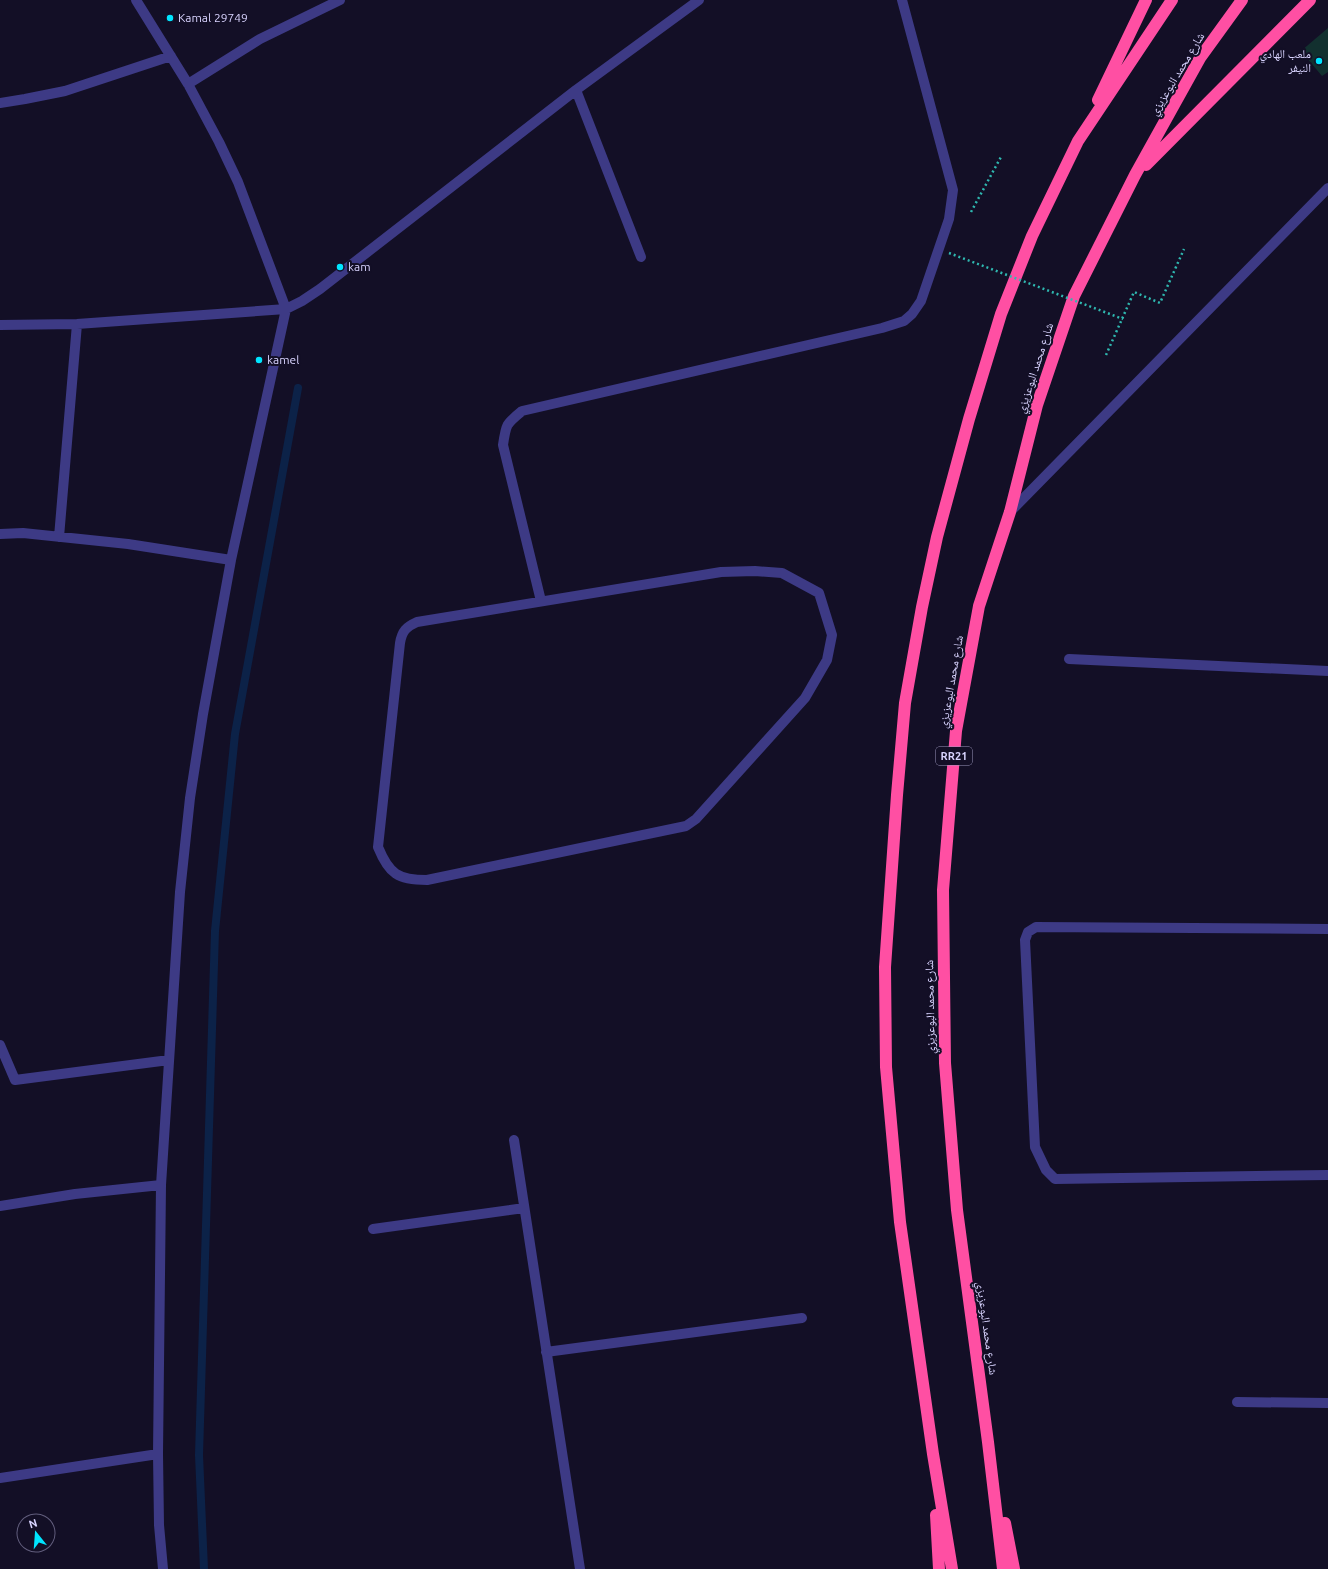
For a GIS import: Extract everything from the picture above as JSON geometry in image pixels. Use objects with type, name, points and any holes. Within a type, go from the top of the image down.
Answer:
[{"type":"highway","points":[[952,1569],[933,1454],[900,1222],[886,1067],[885,967],[897,795],[906,703],[922,607],[937,537],[968,419],[1001,314],[1032,236],[1146,0]]},
{"type":"highway","points":[[1078,141],[1172,0]]},
{"type":"highway","name":"شارع محمد البوعزيزي","points":[[1003,1569],[988,1442],[957,1210],[945,1063],[943,890],[956,731],[979,606],[1010,512],[1036,405],[1074,296],[1135,175],[1200,58],[1242,0]]},
{"type":"highway","points":[[1135,175],[1310,0]]},
{"type":"highway","points":[[988,1442],[1014,1569]]},
{"type":"highway","points":[[933,1454],[939,1569]]},
{"type":"street","points":[[136,0],[188,84],[219,142],[238,182],[286,309],[231,560],[190,798],[180,892],[161,1185],[158,1454],[159,1525],[163,1569]]},
{"type":"street","points":[[188,84],[260,39],[340,0]]},
{"type":"street","points":[[0,325],[77,324],[286,309],[302,301],[320,289],[576,90],[699,0]]},
{"type":"street","points":[[541,602],[503,445],[505,428],[511,420],[522,412],[882,328],[904,321],[912,314],[921,301],[949,219],[953,190],[902,0]]},
{"type":"street","points":[[0,103],[25,100],[65,91],[171,56]]},
{"type":"street","points":[[576,90],[641,257]]},
{"type":"street","points":[[1010,512],[1079,444],[1328,188]]},
{"type":"street","points":[[59,537],[77,324]]},
{"type":"street","points":[[0,534],[22,533],[128,544],[231,560]]},
{"type":"street","points":[[721,572],[782,572],[819,593],[832,635],[827,660],[805,698],[709,806],[696,819],[686,826],[428,880],[414,880],[398,876],[385,864],[378,847],[402,633],[408,626],[417,622],[541,602],[721,572]]},
{"type":"street","points":[[1069,659],[1328,671]]},
{"type":"street","points":[[1328,929],[1036,927],[1028,932],[1025,940],[1035,1147],[1046,1170],[1055,1179],[1328,1175]]},
{"type":"street","points":[[0,1045],[15,1080],[169,1060]]},
{"type":"street","points":[[514,1140],[580,1569]]},
{"type":"street","points":[[0,1206],[76,1194],[161,1185]]},
{"type":"street","points":[[373,1229],[524,1208]]},
{"type":"street","points":[[546,1352],[802,1318]]},
{"type":"street","points":[[1237,1402],[1328,1403]]},
{"type":"street","points":[[0,1478],[158,1454]]},
{"type":"path","points":[[970,214],[1002,155]]},
{"type":"path","points":[[952,247],[949,253],[1122,318]]},
{"type":"path","points":[[1106,355],[1134,292],[1160,303],[1184,249]]},
{"type":"green space","name":"ملعب الهادي النيفر","points":[[1328,28],[1328,72],[1322,76],[1301,51]]},
{"type":"waterway","points":[[204,1569],[199,1455],[215,931],[235,734],[298,388]]},
{"type":"place","name":"Kamal 29749","points":[[170,18]]},
{"type":"place","name":"ملعب الهادي النيفر","points":[[1319,61]]},
{"type":"place","name":"kam","points":[[340,267]]},
{"type":"place","name":"kamel","points":[[259,360]]}]
